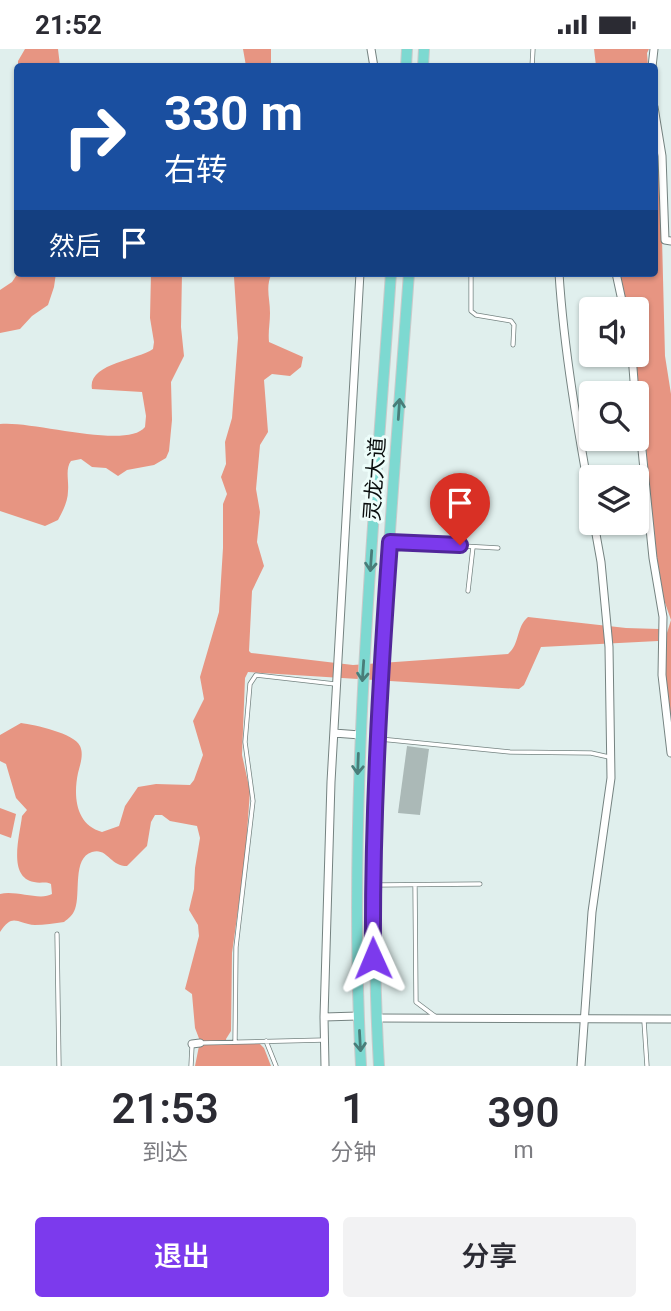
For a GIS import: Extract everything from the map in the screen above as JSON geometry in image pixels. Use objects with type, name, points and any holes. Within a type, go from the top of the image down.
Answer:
[{"type":"main road","name":"灵龙大道","points":[[361,1066],[356,878],[360,735],[391,277]]},
{"type":"main road","name":"灵龙大道","points":[[379,1066],[373,885],[377,739],[409,277]]},
{"type":"street","points":[[658,132],[662,156],[666,240],[671,241]]},
{"type":"street","points":[[325,1066],[324,1017],[334,733],[360,277]]},
{"type":"street","points":[[559,277],[570,384],[584,465]]},
{"type":"street","points":[[617,277],[621,297]]},
{"type":"street","points":[[642,451],[653,558],[667,617],[662,675],[671,753]]},
{"type":"street","points":[[581,1066],[592,912],[611,789],[609,647],[596,535]]},
{"type":"street","points":[[334,733],[360,735]]},
{"type":"street","points":[[324,1017],[358,1016]]},
{"type":"street","points":[[376,1018],[671,1019]]},
{"type":"lane","points":[[471,277],[471,311],[476,315],[511,321],[514,325],[513,345]]},
{"type":"lane","points":[[390,542],[498,548]]},
{"type":"lane","points":[[468,591],[473,547]]},
{"type":"lane","points":[[235,1042],[236,947],[253,801],[245,742],[250,681],[256,675],[337,682]]},
{"type":"lane","points":[[377,739],[510,752],[591,753],[611,758]]},
{"type":"lane","points":[[373,885],[480,884]]},
{"type":"lane","points":[[415,886],[416,1002],[437,1018]]},
{"type":"lane","points":[[57,934],[59,1066]]},
{"type":"lane","points":[[644,1019],[646,1066]]},
{"type":"lane","points":[[191,1066],[196,1043],[325,1040]]},
{"type":"lane","points":[[266,1041],[276,1066]]},
{"type":"shaded area","points":[[25,49],[58,49],[60,63],[18,61]]},
{"type":"shaded area","points":[[243,49],[271,49],[271,63],[245,63]]},
{"type":"shaded area","points":[[594,49],[649,49],[648,63],[596,63]]},
{"type":"shaded area","points":[[658,149],[665,356],[671,394],[671,620],[664,600],[654,540],[646,451],[649,451],[649,381],[637,381],[636,367],[649,367],[649,297],[624,297],[620,277],[658,277]]},
{"type":"shaded area","points":[[15,277],[55,277],[48,305],[20,329],[0,333],[0,290]]},
{"type":"shaded area","points":[[151,277],[182,277],[181,327],[184,356],[171,382],[172,420],[166,458],[154,465],[127,470],[118,476],[106,468],[92,467],[81,459],[71,461],[65,506],[58,520],[45,526],[0,511],[0,424],[119,436],[135,433],[145,427],[142,392],[92,389],[97,374],[105,368],[153,349]]},
{"type":"shaded area","points":[[234,277],[270,277],[268,288],[269,342],[303,357],[301,367],[290,376],[272,374],[264,380],[268,432],[260,445],[256,489],[260,512],[257,542],[264,566],[252,591],[251,653],[353,665],[508,654],[528,617],[659,629],[658,641],[541,647],[524,685],[519,689],[248,672],[245,678],[242,755],[250,791],[245,860],[232,953],[231,1031],[226,1039],[227,1044],[259,1043],[264,1048],[271,1066],[195,1066],[200,1041],[195,1028],[192,994],[185,989],[199,936],[198,925],[189,910],[200,838],[197,826],[155,815],[151,822],[147,846],[127,866],[116,863],[97,851],[86,856],[79,869],[75,909],[64,922],[35,925],[12,921],[0,932],[0,894],[52,894],[51,884],[26,879],[20,872],[18,844],[22,816],[27,810],[16,798],[6,764],[0,761],[0,735],[21,723],[54,730],[76,741],[82,752],[76,791],[78,809],[87,823],[102,832],[119,826],[125,806],[138,787],[156,784],[190,785],[194,780],[203,755],[193,721],[204,699],[200,677],[219,612],[223,504],[227,494],[221,477],[226,464],[225,442],[232,418],[238,338]]},
{"type":"shaded area","points":[[671,620],[671,724],[666,684],[666,636]]},
{"type":"shaded area","points":[[0,808],[16,814],[11,838],[0,834]]},
{"type":"building","points":[[407,746],[429,749],[420,815],[398,813]]},
{"type":"route","points":[[373,958],[373,844],[378,708],[390,542],[460,545]]}]
